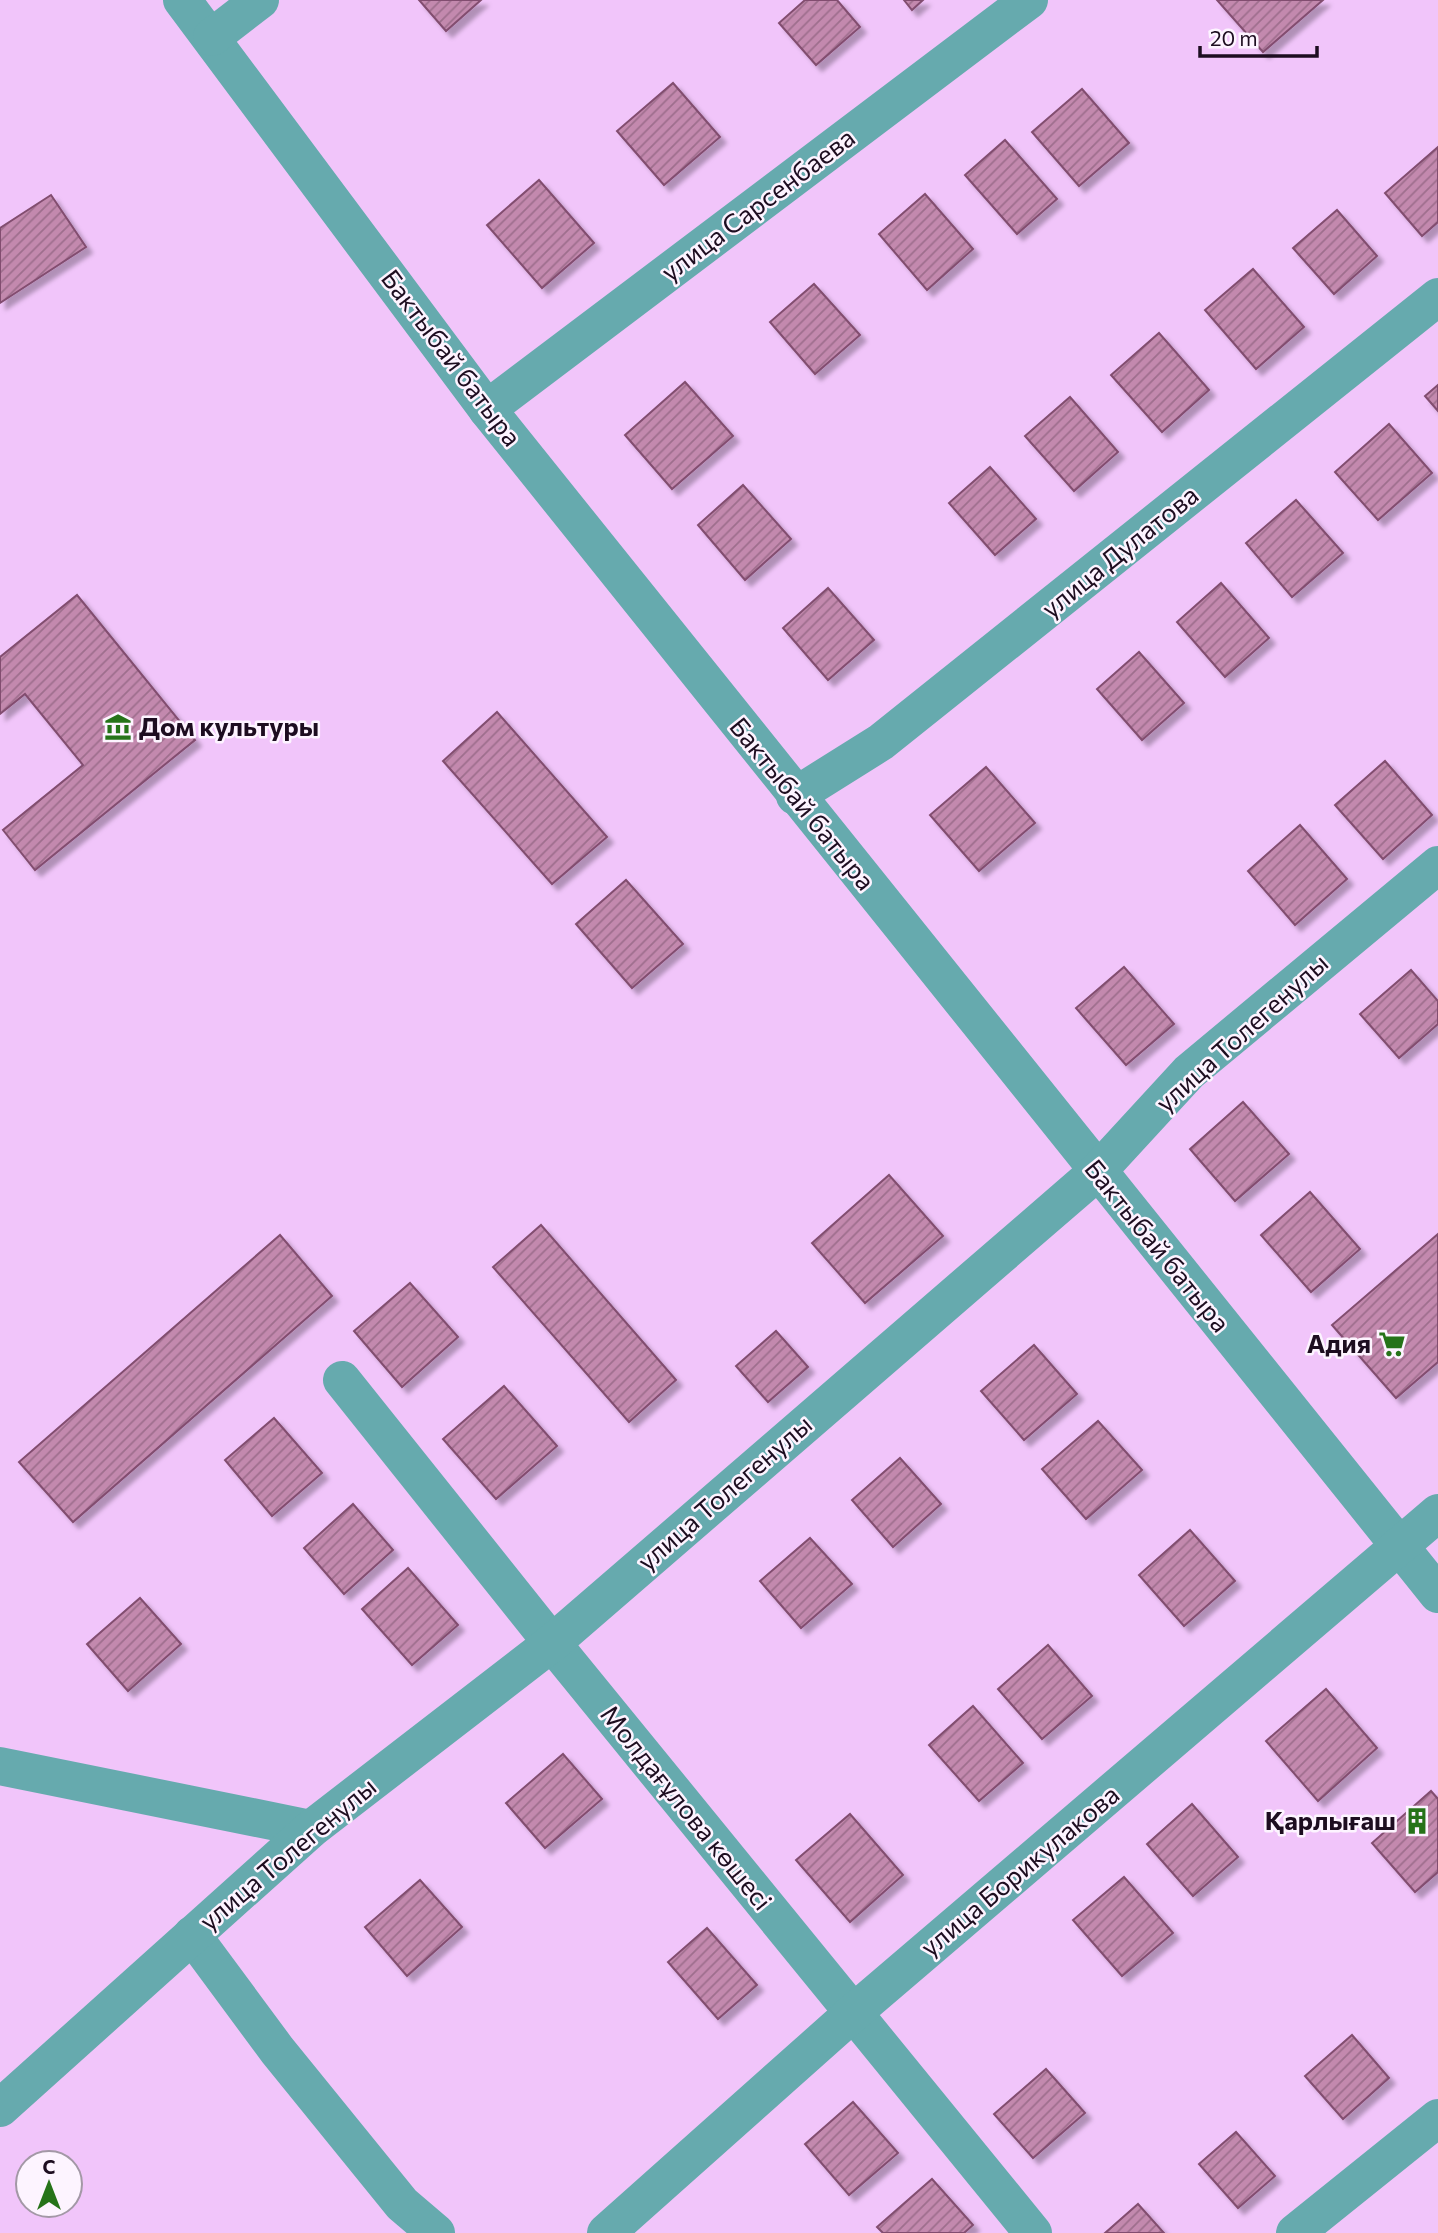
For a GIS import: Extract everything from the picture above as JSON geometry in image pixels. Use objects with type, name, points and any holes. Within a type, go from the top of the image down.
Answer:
[{"type":"street","name":"Бактыбай батыра","points":[[182,0],[487,409],[1438,1594]]},
{"type":"street","points":[[212,37],[260,0]]},
{"type":"street","name":"улица Сарсенбаева","points":[[487,409],[1029,0]]},
{"type":"street","name":"улица Дулатова","points":[[795,796],[881,742],[1438,297]]},
{"type":"street","name":"улица Толегенулы","points":[[0,2108],[311,1829],[552,1643],[1097,1172],[1189,1072],[1438,865]]},
{"type":"street","name":"Молдағұлова көшесі","points":[[342,1380],[552,1643],[1033,2233]]},
{"type":"street","name":"улица Борикулакова","points":[[606,2233],[853,2013],[1438,1513]]},
{"type":"street","points":[[0,1766],[311,1829]]},
{"type":"street","points":[[192,1935],[277,2050],[402,2204],[436,2233]]},
{"type":"street","points":[[1295,2233],[1438,2118]]},
{"type":"building","points":[[419,0],[481,0],[446,31]]},
{"type":"building","points":[[805,0],[837,0],[860,27],[816,65],[779,23]]},
{"type":"building","points":[[904,0],[923,0],[912,10]]},
{"type":"building","points":[[1217,0],[1323,0],[1263,52]]},
{"type":"building","points":[[673,83],[720,137],[664,185],[617,131]]},
{"type":"building","points":[[1082,89],[1129,143],[1079,186],[1032,132]]},
{"type":"building","points":[[1005,140],[1057,199],[1017,234],[965,175]]},
{"type":"building","points":[[1438,147],[1438,222],[1422,236],[1385,193]]},
{"type":"building","points":[[539,180],[594,243],[542,288],[487,225]]},
{"type":"building","points":[[925,194],[973,249],[927,290],[879,234]]},
{"type":"building","points":[[51,195],[86,247],[0,303],[0,228]]},
{"type":"building","points":[[1337,210],[1377,256],[1334,294],[1293,248]]},
{"type":"building","points":[[1253,269],[1304,327],[1256,369],[1205,310]]},
{"type":"building","points":[[814,284],[860,335],[815,374],[770,322]]},
{"type":"building","points":[[1159,333],[1209,390],[1162,432],[1111,375]]},
{"type":"building","points":[[685,382],[733,436],[672,489],[625,435]]},
{"type":"building","points":[[1438,385],[1438,411],[1425,396]]},
{"type":"building","points":[[1070,397],[1118,452],[1074,491],[1025,436]]},
{"type":"building","points":[[1389,424],[1432,473],[1378,520],[1335,472]]},
{"type":"building","points":[[990,467],[1036,519],[995,555],[949,503]]},
{"type":"building","points":[[743,485],[791,539],[745,580],[698,525]]},
{"type":"building","points":[[1296,500],[1343,553],[1292,597],[1246,543]]},
{"type":"building","points":[[1221,583],[1269,638],[1225,677],[1177,622]]},
{"type":"building","points":[[828,588],[874,640],[828,680],[783,628]]},
{"type":"building","name":"Дом культуры","points":[[77,595],[195,740],[35,870],[3,830],[83,765],[25,694],[0,714],[0,657]]},
{"type":"building","points":[[1139,652],[1184,703],[1142,740],[1097,689]]},
{"type":"building","points":[[497,712],[607,837],[552,884],[443,761]]},
{"type":"building","points":[[1385,761],[1432,815],[1383,859],[1335,805]]},
{"type":"building","points":[[986,767],[1035,823],[979,871],[930,815]]},
{"type":"building","points":[[1300,825],[1347,879],[1295,925],[1248,871]]},
{"type":"building","points":[[626,880],[683,944],[632,988],[576,924]]},
{"type":"building","points":[[1124,967],[1174,1024],[1126,1065],[1076,1008]]},
{"type":"building","points":[[1411,970],[1438,1001],[1438,1024],[1399,1058],[1360,1014]]},
{"type":"building","points":[[1243,1102],[1289,1154],[1235,1201],[1190,1149]]},
{"type":"building","points":[[889,1175],[943,1236],[865,1303],[812,1243]]},
{"type":"building","points":[[1310,1192],[1360,1249],[1311,1292],[1261,1235]]},
{"type":"building","points":[[541,1225],[676,1380],[629,1422],[493,1267]]},
{"type":"building","points":[[1438,1234],[1438,1362],[1396,1398],[1332,1325]]},
{"type":"building","points":[[280,1235],[332,1296],[73,1522],[19,1462]]},
{"type":"building","points":[[410,1283],[458,1337],[402,1387],[354,1331]]},
{"type":"building","points":[[776,1331],[808,1367],[768,1402],[736,1366]]},
{"type":"building","points":[[1034,1345],[1077,1394],[1024,1440],[981,1391]]},
{"type":"building","points":[[504,1386],[557,1446],[496,1499],[443,1439]]},
{"type":"building","points":[[274,1418],[322,1473],[272,1516],[225,1460]]},
{"type":"building","points":[[1098,1421],[1142,1470],[1086,1519],[1042,1469]]},
{"type":"building","points":[[900,1458],[941,1504],[893,1547],[852,1500]]},
{"type":"building","points":[[353,1504],[393,1550],[344,1594],[304,1548]]},
{"type":"building","points":[[1190,1530],[1235,1581],[1184,1626],[1139,1575]]},
{"type":"building","points":[[810,1538],[852,1584],[801,1628],[760,1581]]},
{"type":"building","points":[[408,1568],[458,1625],[412,1665],[362,1609]]},
{"type":"building","points":[[140,1598],[181,1644],[128,1691],[87,1644]]},
{"type":"building","points":[[1048,1645],[1092,1696],[1042,1739],[998,1689]]},
{"type":"building","points":[[1326,1689],[1377,1748],[1318,1801],[1266,1741]]},
{"type":"building","points":[[973,1706],[1023,1763],[979,1801],[929,1745]]},
{"type":"building","points":[[563,1754],[602,1799],[545,1848],[506,1803]]},
{"type":"building","name":"Қарлығаш","points":[[1431,1791],[1438,1799],[1438,1872],[1415,1892],[1372,1843]]},
{"type":"building","points":[[1192,1804],[1238,1857],[1193,1896],[1147,1844]]},
{"type":"building","points":[[850,1814],[903,1875],[850,1922],[796,1860]]},
{"type":"building","points":[[1124,1877],[1173,1933],[1122,1976],[1073,1920]]},
{"type":"building","points":[[420,1880],[462,1927],[407,1976],[365,1927]]},
{"type":"building","points":[[707,1928],[757,1985],[718,2019],[668,1962]]},
{"type":"building","points":[[1352,2035],[1389,2078],[1343,2119],[1305,2076]]},
{"type":"building","points":[[1046,2069],[1085,2113],[1033,2158],[994,2114]]},
{"type":"building","points":[[853,2102],[898,2153],[849,2195],[805,2144]]},
{"type":"building","points":[[1236,2132],[1275,2176],[1238,2208],[1199,2164]]},
{"type":"building","points":[[932,2179],[973,2225],[964,2233],[883,2233],[877,2227]]},
{"type":"building","points":[[1138,2204],[1164,2233],[1105,2233]]},
{"type":"place","name":"Дом культуры","points":[[118,727]]},
{"type":"place","name":"Адия","points":[[1392,1344]]},
{"type":"place","name":"Қарлығаш","points":[[1417,1821]]}]
